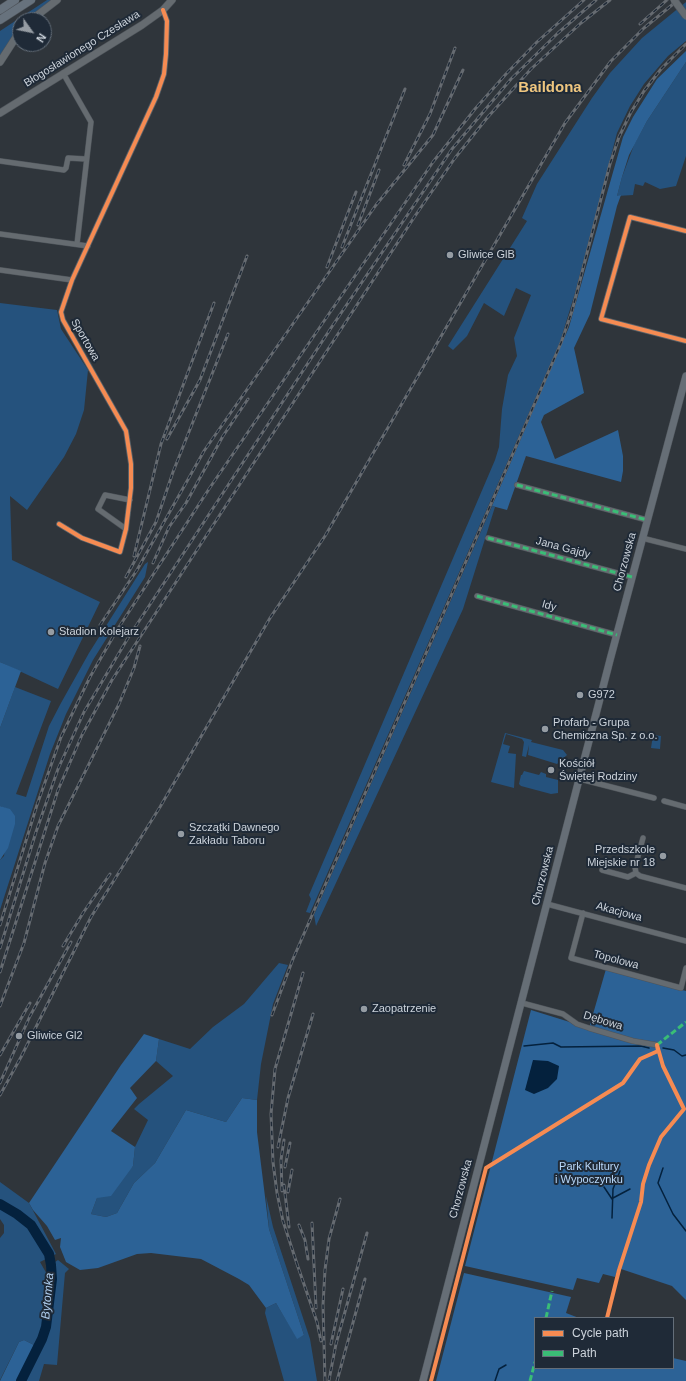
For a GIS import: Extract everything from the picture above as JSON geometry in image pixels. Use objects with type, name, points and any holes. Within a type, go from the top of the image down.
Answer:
[{"type":"main road","points":[[0,10],[15,0]]},
{"type":"main road","points":[[0,20],[31,0]]},
{"type":"main road","name":"Chorzowska","points":[[423,1381],[642,538],[686,376]]},
{"type":"street","points":[[41,12],[57,0]]},
{"type":"street","name":"Błogosławionego Czesława","points":[[0,113],[163,10],[172,0]]},
{"type":"street","points":[[674,0],[686,16]]},
{"type":"street","name":"Sportowa","points":[[59,524],[82,538],[120,552],[126,529],[130,500],[131,464],[126,431],[63,320],[61,312],[72,280],[156,97],[164,74],[167,21],[163,10]]},
{"type":"street","points":[[0,62],[12,43]]},
{"type":"street","points":[[63,73],[90,119],[91,126],[77,244]]},
{"type":"street","points":[[0,161],[64,170],[66,168],[68,158],[86,159]]},
{"type":"street","points":[[686,231],[630,217],[601,319],[686,341]]},
{"type":"street","points":[[0,234],[88,246]]},
{"type":"street","points":[[0,270],[72,280]]},
{"type":"street","points":[[517,485],[647,520]]},
{"type":"street","points":[[126,529],[98,509],[105,495],[130,500]]},
{"type":"street","name":"Jana Gajdy","points":[[488,538],[632,577]]},
{"type":"street","points":[[642,538],[686,549]]},
{"type":"street","name":"Idy","points":[[477,596],[617,635]]},
{"type":"street","points":[[580,780],[654,798]]},
{"type":"street","points":[[664,801],[686,807]]},
{"type":"street","points":[[642,838],[635,867],[636,873],[640,876],[686,888]]},
{"type":"street","points":[[602,870],[628,877],[636,873]]},
{"type":"street","name":"Akacjowa","points":[[547,904],[686,941]]},
{"type":"street","name":"Topolowa","points":[[583,913],[571,958],[681,988],[686,968]]},
{"type":"street","name":"Dębowa","points":[[522,1003],[563,1014],[577,1024],[589,1028],[633,1041],[657,1044]]},
{"type":"shaded area","points":[[47,0],[53,0],[37,12],[29,12]]},
{"type":"shaded area","points":[[686,2],[686,41],[668,56],[644,84],[630,106],[617,133],[575,293],[560,342],[310,913],[306,912],[311,899],[309,895],[495,460],[499,447],[502,409],[508,375],[517,356],[514,338],[531,295],[516,288],[504,316],[484,303],[467,336],[453,350],[448,346],[527,221],[522,218],[537,184],[592,98],[610,73],[642,38]]},
{"type":"shaded area","points":[[12,23],[12,38],[0,56],[0,31]]},
{"type":"shaded area","points":[[686,62],[686,156],[676,186],[660,189],[645,182],[643,186],[635,184],[633,195],[617,196],[622,177],[634,145],[647,121]]},
{"type":"shaded area","points":[[0,303],[57,310],[61,329],[88,370],[84,410],[76,434],[64,457],[27,510],[10,496],[12,560],[100,602],[58,689],[0,662]]},
{"type":"shaded area","points":[[492,506],[495,507],[463,609],[316,926],[314,915]]},
{"type":"shaded area","points":[[148,562],[145,577],[93,660],[66,714],[50,754],[0,910],[0,860],[4,856],[10,810],[0,806],[0,728],[15,687],[51,701],[16,794],[26,797],[49,726],[89,653],[145,564]]},
{"type":"shaded area","points":[[505,733],[532,740],[531,742],[563,750],[567,755],[557,764],[528,755],[529,745],[526,757],[522,756],[524,742],[522,739],[506,734],[503,744],[510,746],[508,753],[516,754],[514,788],[491,782]]},
{"type":"shaded area","points":[[653,735],[661,736],[660,749],[651,748]]},
{"type":"shaded area","points":[[524,771],[539,775],[541,772],[546,774],[546,777],[558,780],[558,793],[551,794],[521,786],[519,784],[521,775]]},
{"type":"shaded area","points":[[279,963],[288,965],[273,1004],[261,1064],[257,1100],[242,1098],[226,1122],[186,1110],[155,1163],[134,1183],[117,1213],[106,1217],[91,1214],[97,1198],[133,1166],[135,1147],[148,1120],[134,1109],[173,1076],[156,1061],[159,1039],[190,1049],[213,1027],[244,1004]]},
{"type":"shaded area","points":[[533,1060],[548,1061],[559,1066],[557,1079],[548,1088],[534,1094],[525,1090]]},
{"type":"shaded area","points":[[0,1182],[29,1203],[56,1254],[40,1262],[48,1276],[44,1319],[40,1336],[34,1345],[24,1340],[19,1342],[0,1380],[0,1238],[4,1233],[4,1225],[0,1219]]},
{"type":"shaded area","points":[[266,1196],[273,1227],[310,1339],[317,1381],[284,1381],[265,1313],[266,1308],[276,1303],[297,1338],[304,1335],[269,1229]]},
{"type":"shaded area","points":[[58,1260],[69,1269],[65,1273],[57,1365],[44,1364],[39,1381],[26,1381],[49,1327],[55,1274],[52,1264]]},
{"type":"green space","points":[[686,51],[686,62],[647,121],[629,155],[622,177],[617,196],[621,195],[590,314],[574,348],[584,393],[544,415],[541,422],[555,459],[618,430],[623,456],[621,482],[526,456],[507,510],[492,506],[569,327],[623,137],[633,117],[657,79]]},
{"type":"green space","points":[[0,662],[21,671],[0,728]]},
{"type":"green space","points":[[0,806],[10,809],[15,816],[15,824],[8,848],[0,860]]},
{"type":"green space","name":"Park Kultury i Wypoczynku","points":[[606,969],[686,991],[686,1300],[672,1286],[618,1268],[615,1277],[603,1274],[599,1283],[577,1278],[573,1290],[465,1266],[531,1010],[589,1028]]},
{"type":"green space","points":[[144,1034],[159,1039],[156,1061],[130,1088],[137,1098],[111,1131],[135,1147],[133,1166],[111,1196],[97,1198],[91,1214],[106,1217],[117,1213],[134,1183],[155,1163],[186,1110],[226,1122],[242,1098],[257,1100],[257,1132],[269,1229],[304,1335],[297,1339],[276,1303],[266,1308],[249,1285],[201,1259],[151,1253],[137,1254],[98,1268],[80,1270],[66,1262],[60,1247],[61,1238],[55,1240],[47,1226],[29,1203],[121,1065]]},
{"type":"green space","points":[[464,1273],[571,1297],[566,1313],[576,1317],[534,1317],[534,1369],[674,1369],[674,1358],[686,1361],[686,1381],[436,1381]]},
{"type":"green space","points":[[24,1340],[34,1345],[18,1381],[0,1381],[19,1342]]},
{"type":"waterway","points":[[524,1046],[553,1043],[561,1047],[641,1046],[649,1048]]},
{"type":"waterway","points":[[663,1048],[674,1050],[682,1056],[686,1055]]},
{"type":"waterway","points":[[663,1168],[658,1183],[673,1214],[686,1231]]},
{"type":"waterway","points":[[612,1218],[613,1189],[620,1171]]},
{"type":"waterway","points":[[604,1187],[612,1199]]},
{"type":"waterway","points":[[613,1198],[630,1189]]},
{"type":"waterway","name":"Bytomka","points":[[0,1204],[17,1214],[31,1225],[49,1254],[51,1265],[52,1279],[46,1327],[42,1339],[21,1381]]},
{"type":"waterway","points":[[495,1381],[499,1369],[506,1365]]},
{"type":"railway","points":[[0,925],[37,805],[61,737],[90,677],[117,630],[209,489],[433,162],[475,109],[506,74],[537,42],[584,0]]},
{"type":"railway","points":[[0,948],[36,832],[58,769],[84,712],[128,638],[331,328],[452,149],[511,79],[558,33],[596,0]]},
{"type":"railway","points":[[0,972],[58,790],[82,735],[112,680],[415,216],[455,158],[487,118],[531,69],[581,23],[610,0]]},
{"type":"railway","points":[[640,24],[667,0]]},
{"type":"railway","points":[[0,1095],[21,1057],[91,917],[160,807],[270,618],[325,536],[565,123],[611,61],[644,28],[678,0]]},
{"type":"railway","points":[[272,1015],[293,959],[561,343],[572,311],[610,164],[619,137],[631,112],[644,91],[661,69],[686,44]]},
{"type":"railway","points":[[404,165],[430,114],[455,48]]},
{"type":"railway","points":[[100,625],[137,570],[204,451],[376,205],[433,135],[463,70]]},
{"type":"railway","points":[[342,247],[405,89]]},
{"type":"railway","points":[[358,225],[379,170]]},
{"type":"railway","points":[[327,267],[356,192]]},
{"type":"railway","points":[[167,439],[200,380],[247,256]]},
{"type":"railway","points":[[134,556],[161,444],[214,303]]},
{"type":"railway","points":[[126,577],[156,522],[173,472],[228,334]]},
{"type":"railway","points":[[153,563],[169,527],[186,503],[223,436],[248,399]]},
{"type":"railway","points":[[0,1006],[24,943],[45,863],[58,826],[119,704],[134,668],[140,646]]},
{"type":"railway","points":[[63,946],[83,913],[110,874]]},
{"type":"railway","points":[[0,1083],[30,1016],[71,942]]},
{"type":"railway","points":[[298,1267],[283,1221],[277,1193],[273,1162],[271,1114],[275,1069],[303,973]]},
{"type":"railway","points":[[0,1055],[30,1003]]},
{"type":"railway","points":[[278,1147],[288,1098],[313,1014]]},
{"type":"railway","points":[[282,1191],[281,1160],[284,1140]]},
{"type":"railway","points":[[285,1167],[290,1143]]},
{"type":"railway","points":[[288,1192],[292,1170]]},
{"type":"railway","points":[[284,1185],[289,1227]]},
{"type":"railway","points":[[325,1381],[323,1305],[325,1270],[329,1239],[340,1199]]},
{"type":"railway","points":[[312,1223],[316,1308]]},
{"type":"railway","points":[[299,1225],[305,1240],[308,1259]]},
{"type":"railway","points":[[329,1380],[336,1344],[367,1233]]},
{"type":"railway","points":[[296,1261],[317,1322],[321,1341]]},
{"type":"railway","points":[[337,1381],[365,1279]]},
{"type":"railway","points":[[331,1344],[343,1289]]},
{"type":"marked path","points":[[517,485],[647,520]]},
{"type":"marked path","points":[[488,538],[632,577]]},
{"type":"marked path","points":[[477,596],[617,635]]},
{"type":"marked path","points":[[657,1045],[686,1022]]},
{"type":"marked path","points":[[546,1317],[552,1291]]},
{"type":"marked path","points":[[530,1381],[534,1366]]},
{"type":"cycle path","points":[[59,524],[82,538],[120,552],[126,529],[131,488],[131,464],[126,431],[63,320],[61,312],[72,280],[156,97],[164,74],[167,21],[163,10]]},
{"type":"cycle path","points":[[686,231],[630,217],[601,319],[686,341]]},
{"type":"cycle path","points":[[607,1317],[619,1270],[641,1202],[643,1184],[649,1165],[661,1137],[684,1109],[663,1066],[657,1045]]},
{"type":"cycle path","points":[[431,1381],[486,1168],[623,1083],[640,1059],[658,1051],[657,1045]]},
{"type":"place","name":"Gliwice GlB","points":[[450,255]]},
{"type":"place","name":"Stadion Kolejarz","points":[[51,632]]},
{"type":"place","name":"G972","points":[[580,695]]},
{"type":"place","name":"Profarb - Grupa Chemiczna Sp. z o.o.","points":[[545,729]]},
{"type":"place","name":"Kościół Świętej Rodziny","points":[[551,770]]},
{"type":"place","name":"Szczątki Dawnego Zakładu Taboru","points":[[181,834]]},
{"type":"place","name":"Przedszkole Miejskie nr 18","points":[[663,856]]},
{"type":"place","name":"Zaopatrzenie","points":[[364,1009]]},
{"type":"place","name":"Gliwice Gl2","points":[[19,1036]]},
{"type":"district","name":"Baildona","points":[[550,88]]}]
